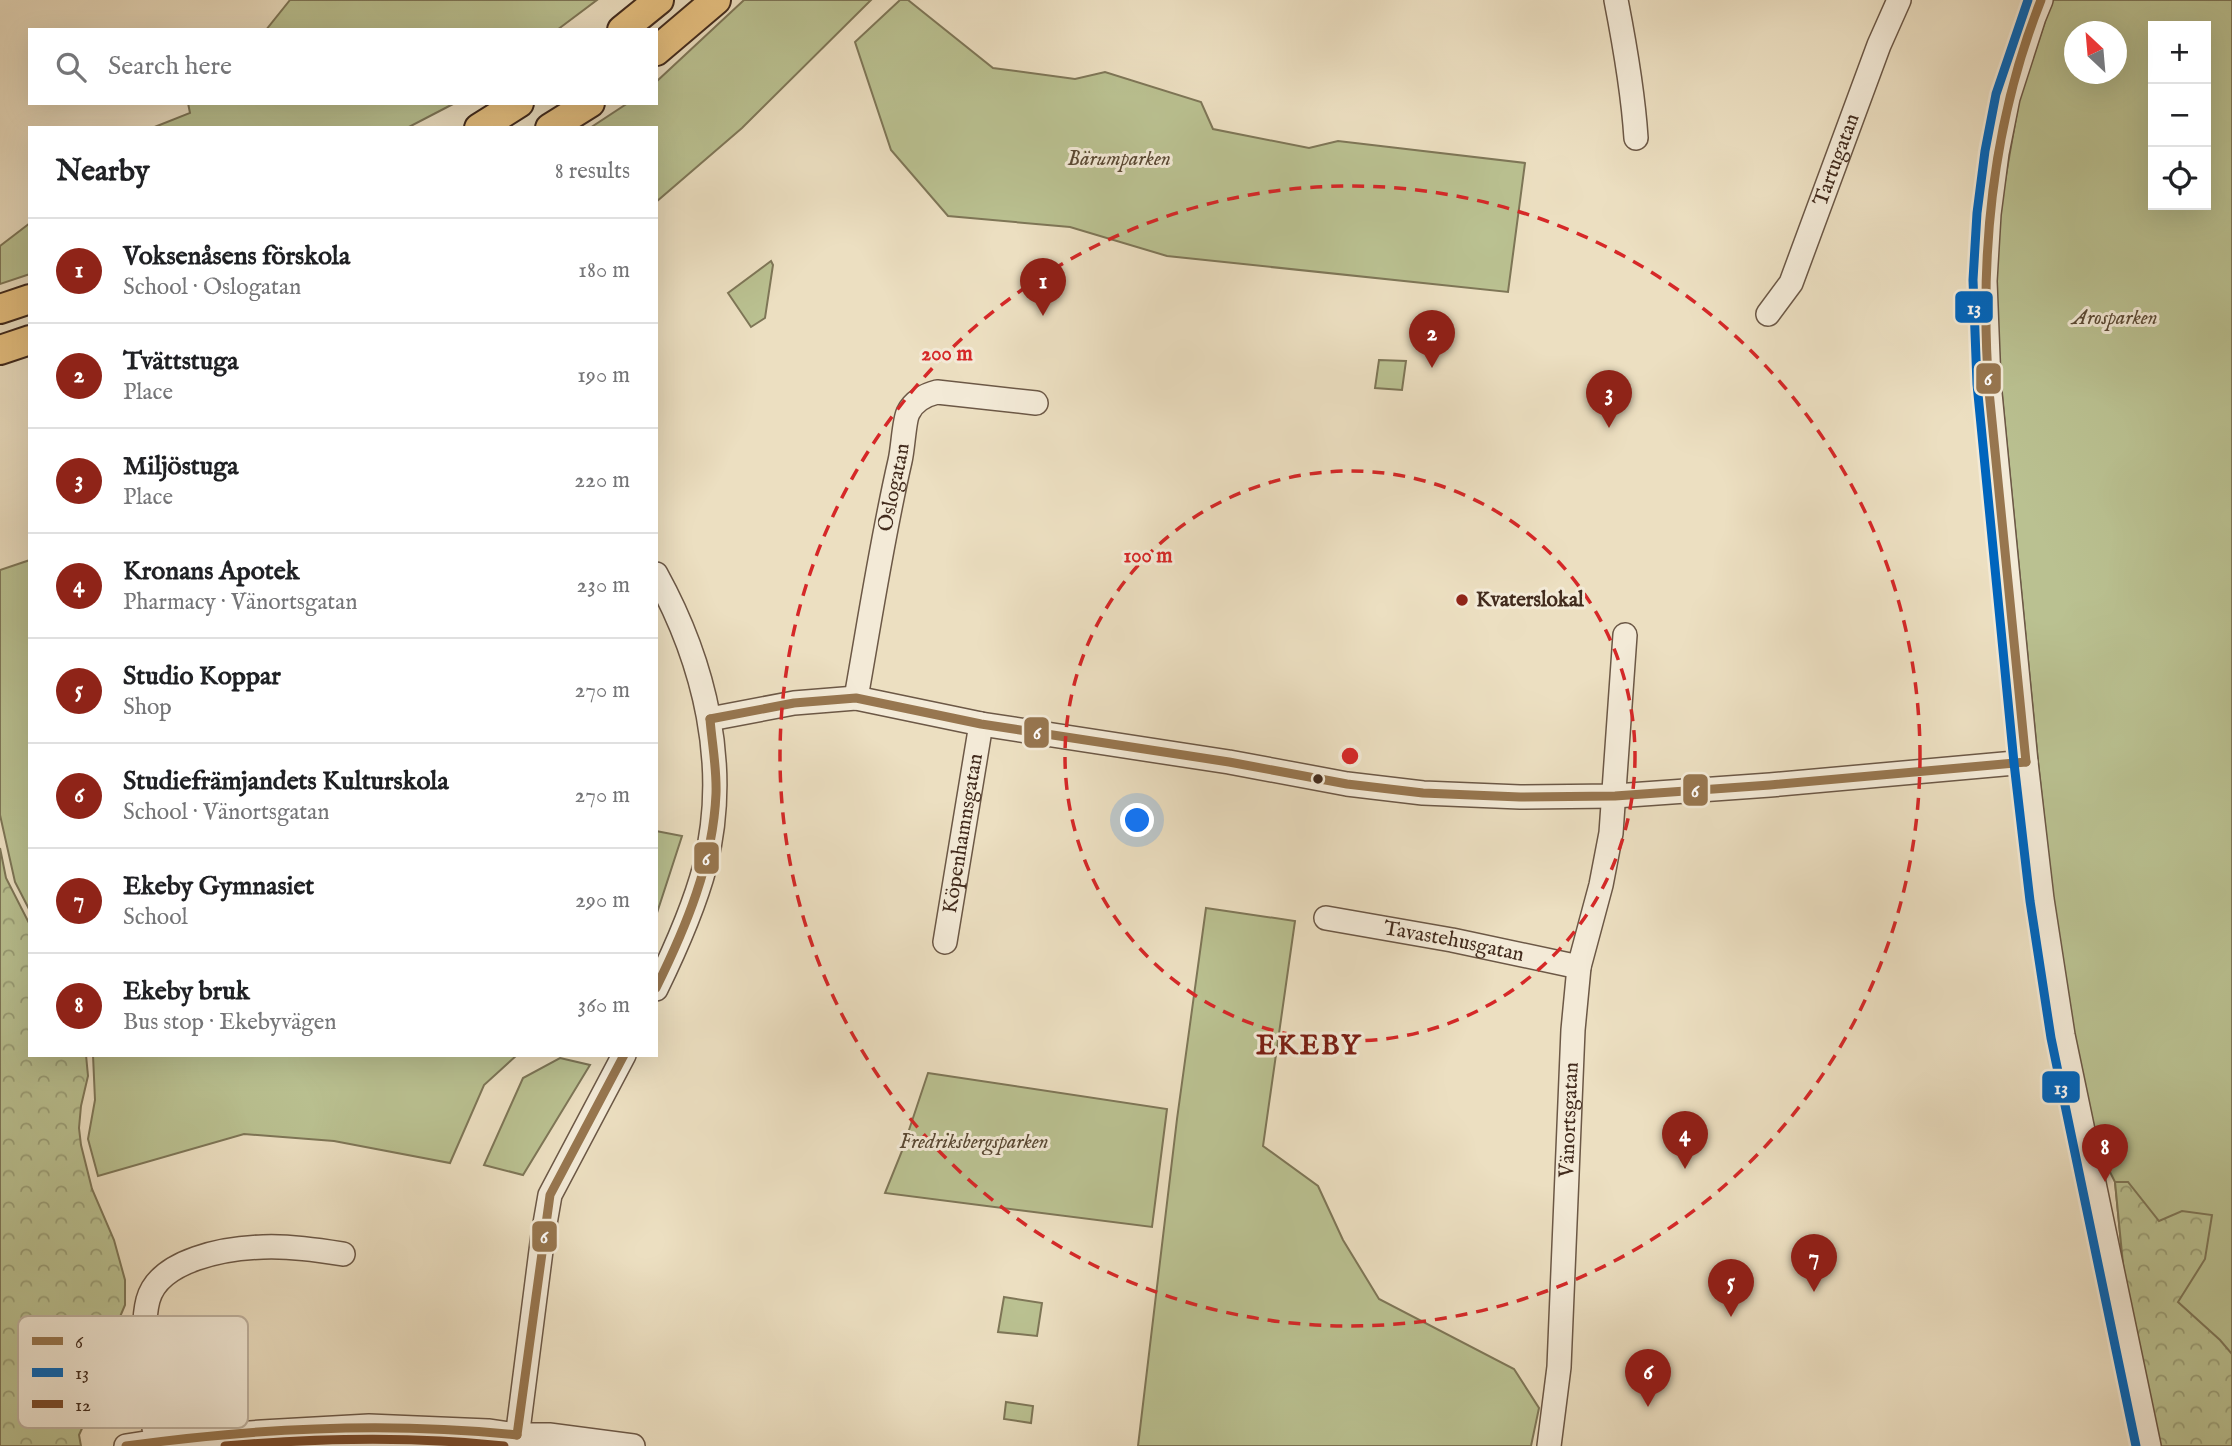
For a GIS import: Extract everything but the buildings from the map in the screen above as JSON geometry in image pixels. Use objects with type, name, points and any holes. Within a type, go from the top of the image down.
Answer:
[{"type":"main road","points":[[624,28],[659,0]]},
{"type":"main road","points":[[658,49],[716,0]]},
{"type":"main road","points":[[482,126],[516,105]]},
{"type":"main road","points":[[553,126],[587,105]]},
{"type":"main road","points":[[0,309],[28,300]]},
{"type":"main road","points":[[0,350],[28,341]]},
{"type":"street","points":[[1616,0],[1626,50],[1636,138]]},
{"type":"street","name":"Tartugatan","points":[[1768,314],[1791,284],[1879,45],[1899,0]]},
{"type":"street","points":[[2041,0],[2008,98],[1991,202],[1985,281],[1989,383],[2042,899],[2063,1035],[2149,1446]]},
{"type":"street","name":"Oslogatan","points":[[856,698],[905,443],[907,414],[917,402],[928,394],[937,392],[1036,403]]},
{"type":"street","points":[[658,578],[676,611],[710,719],[716,793],[705,867],[678,944],[658,985]]},
{"type":"street","name":"Vänortsgatan","points":[[1549,1446],[1559,1367],[1573,1030],[1580,967],[1611,833],[1625,635]]},
{"type":"street","points":[[710,719],[794,703],[856,698],[981,724],[1229,762],[1347,784],[1423,793],[1520,797],[1615,796],[2026,762]]},
{"type":"street","name":"Köpenhamnsgatan","points":[[945,942],[981,724]]},
{"type":"street","name":"Tavastehusgatan","points":[[1326,918],[1452,940],[1580,967]]},
{"type":"street","points":[[517,1441],[550,1195],[623,1057]]},
{"type":"street","points":[[147,1316],[148,1298],[162,1276],[188,1261],[223,1251],[263,1247],[300,1248],[343,1254]]},
{"type":"street","points":[[126,1446],[171,1439],[369,1426],[488,1432],[517,1441],[549,1435],[633,1446]]},
{"type":"green space","points":[[290,0],[597,0],[560,28],[268,28]]},
{"type":"green space","points":[[744,0],[871,0],[742,128],[658,200],[658,126],[593,126],[625,105],[658,105],[658,80]]},
{"type":"green space","name":"Bärumparken","points":[[900,0],[908,0],[993,68],[1075,79],[1105,72],[1201,102],[1213,129],[1309,148],[1338,141],[1525,163],[1508,292],[1167,256],[1070,227],[948,216],[891,150],[855,42]]},
{"type":"green space","name":"Arosparken","points":[[2052,0],[2232,0],[2232,1446],[2127,1305],[2115,1182],[2091,1134],[2053,898],[2038,762],[2001,385],[1995,281],[1999,216],[2019,100]]},
{"type":"green space","points":[[188,105],[451,105],[411,126],[157,126],[190,113]]},
{"type":"green space","points":[[28,225],[28,275],[0,284],[0,246]]},
{"type":"green space","points":[[771,261],[773,265],[765,318],[751,327],[728,293]]},
{"type":"green space","points":[[1379,360],[1406,361],[1402,390],[1375,388]]},
{"type":"green space","points":[[28,561],[28,907],[15,882],[0,815],[0,570]]},
{"type":"green space","points":[[658,831],[682,836],[658,910]]},
{"type":"green space","points":[[0,848],[6,878],[28,921],[28,1057],[86,1057],[88,1076],[79,1128],[81,1145],[92,1189],[114,1240],[125,1280],[125,1305],[120,1316],[18,1316],[18,1428],[82,1428],[79,1435],[81,1446],[0,1446]]},
{"type":"green space","points":[[1206,908],[1295,921],[1263,1146],[1318,1186],[1343,1240],[1379,1299],[1514,1369],[1539,1408],[1531,1446],[1138,1446],[1177,1119]]},
{"type":"green space","points":[[93,1057],[515,1057],[484,1085],[450,1163],[334,1141],[244,1134],[98,1176],[88,1139],[95,1100]]},
{"type":"green space","points":[[560,1058],[590,1065],[523,1175],[484,1165],[523,1078]]},
{"type":"green space","name":"Fredriksbergsparken","points":[[928,1073],[1167,1109],[1152,1227],[885,1193]]},
{"type":"green space","points":[[2115,1182],[2128,1182],[2159,1221],[2182,1211],[2212,1215],[2205,1259],[2178,1302],[2232,1354],[2232,1446],[2158,1446],[2127,1305]]},
{"type":"green space","points":[[1004,1297],[1042,1303],[1037,1336],[998,1332]]},
{"type":"green space","points":[[1006,1402],[1033,1406],[1031,1423],[1004,1419]]},
{"type":"transit line","name":"13","points":[[2028,0],[1996,94],[1985,151],[1977,213],[1973,280],[1977,384],[2030,901],[2051,1038],[2136,1446]]},
{"type":"transit line","name":"6","points":[[2026,762],[1989,391],[1986,291],[1992,192],[2000,144],[2010,95],[2041,0]]},
{"type":"transit line","name":"6","points":[[710,719],[794,703],[856,698],[981,724],[1229,762],[1347,784],[1423,793],[1520,797],[1615,796],[2026,762]]},
{"type":"transit line","name":"6","points":[[658,984],[678,942],[696,894],[710,845],[716,785],[710,719]]},
{"type":"transit line","name":"6","points":[[517,1435],[550,1195],[623,1057]]},
{"type":"transit line","name":"6","points":[[126,1446],[321,1428],[419,1428],[517,1435]]},
{"type":"transit line","name":"12","points":[[225,1446],[365,1439],[504,1446]]},
{"type":"place","name":"Voksenåsens förskola","points":[[1043,316]]},
{"type":"place","name":"Tvättstuga","points":[[1432,368]]},
{"type":"place","name":"Miljöstuga","points":[[1609,428]]},
{"type":"place","name":"Kvaterslokal","points":[[1462,600]]},
{"type":"place","name":"Kronans Apotek","points":[[1685,1169]]},
{"type":"place","name":"Ekeby bruk","points":[[2105,1182]]},
{"type":"place","name":"Ekeby Gymnasiet","points":[[1814,1292]]},
{"type":"place","name":"Studio Koppar","points":[[1731,1317]]},
{"type":"place","name":"Studiefrämjandets Kulturskola","points":[[1648,1407]]},
{"type":"district","name":"EKEBY","points":[[1309,1046]]}]
